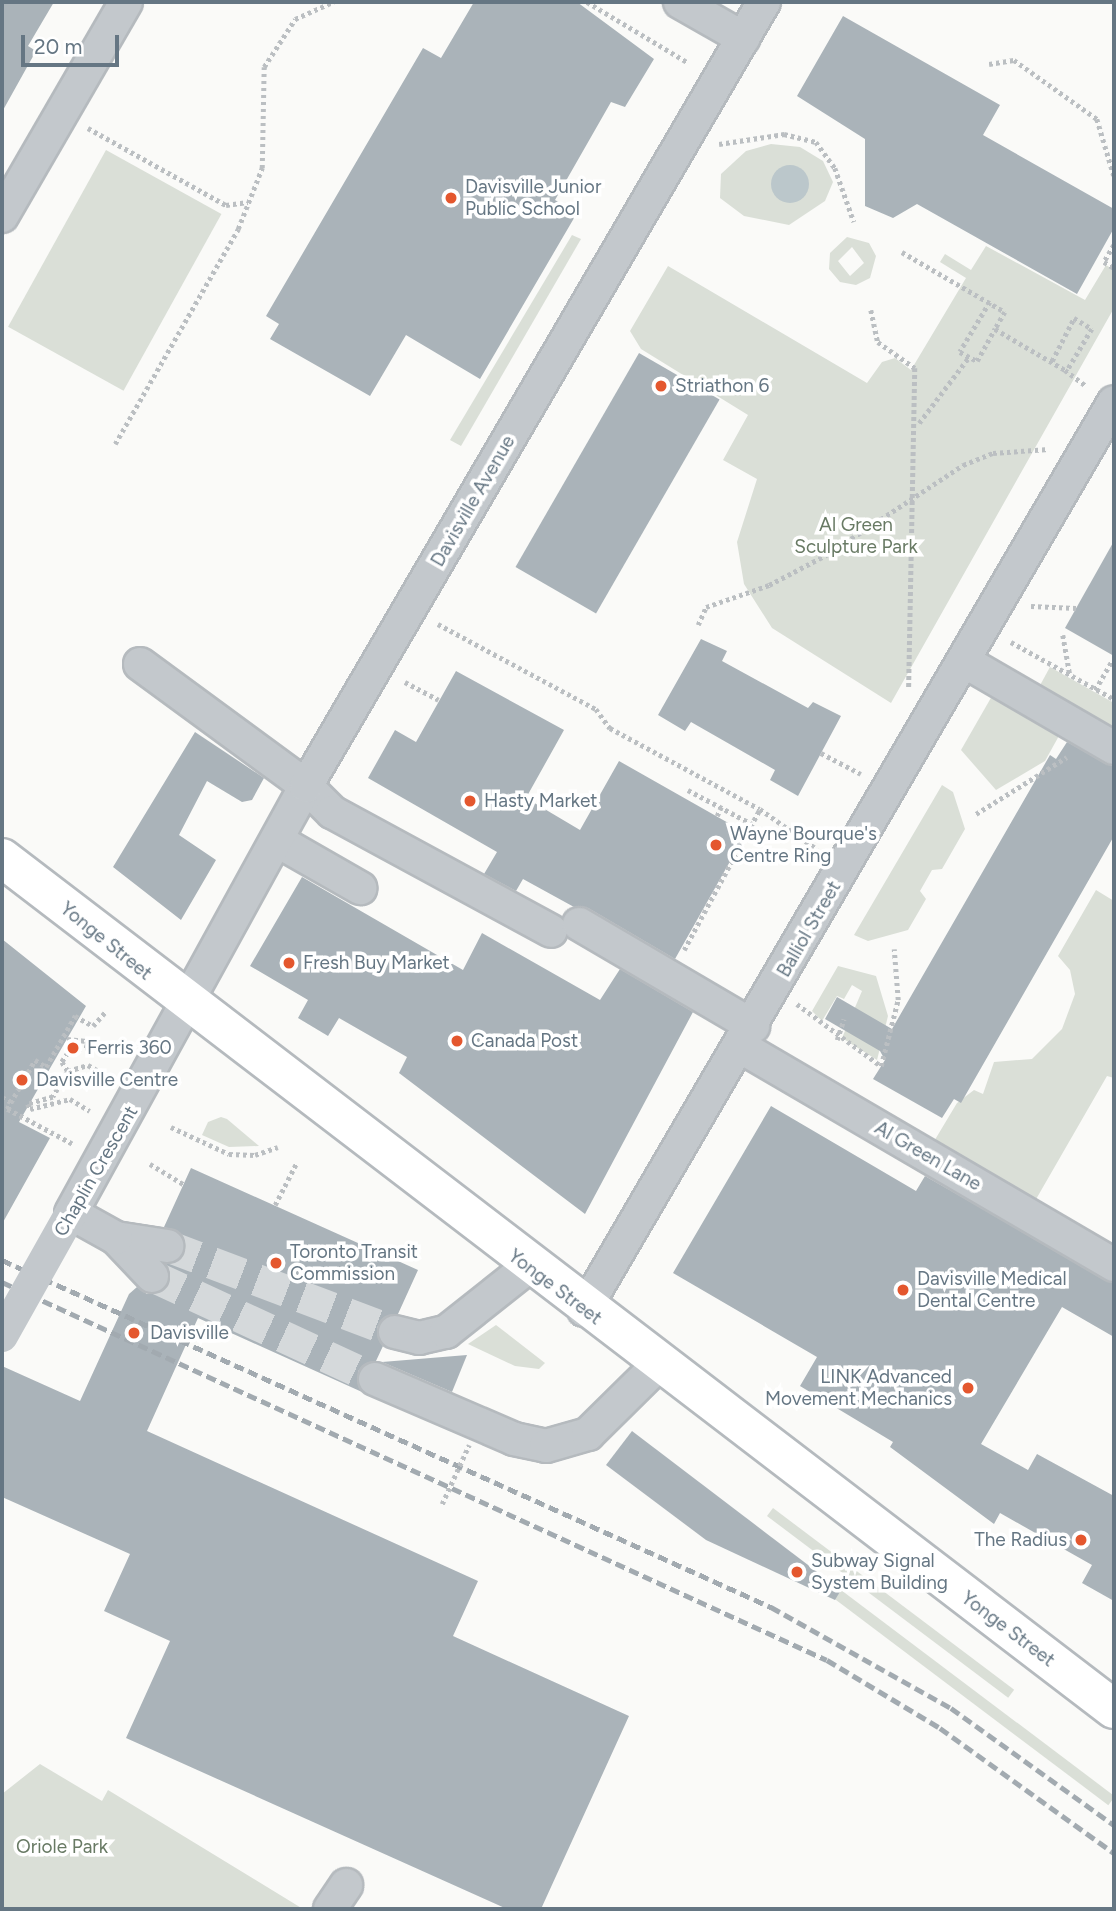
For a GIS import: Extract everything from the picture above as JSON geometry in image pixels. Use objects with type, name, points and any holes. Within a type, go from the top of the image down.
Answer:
[{"type":"main road","name":"Yonge Street","points":[[2,858],[584,1310],[1114,1709]]},
{"type":"street","points":[[2,216],[126,2]]},
{"type":"street","points":[[680,2],[743,38]]},
{"type":"street","name":"Davisville Avenue","points":[[188,1004],[306,786],[764,2]]},
{"type":"street","name":"Balliol Street","points":[[584,1310],[741,1046],[1114,402]]},
{"type":"street","points":[[964,661],[1114,748]]},
{"type":"street","points":[[140,664],[306,786],[332,812],[565,927],[741,1046],[797,1104]]},
{"type":"street","points":[[278,841],[360,888]]},
{"type":"street","name":"Chaplin Crescent","points":[[2,1336],[188,1004]]},
{"type":"street","name":"Al Green Lane","points":[[741,1046],[1114,1265]]},
{"type":"street","points":[[71,1213],[116,1238],[152,1276]]},
{"type":"street","points":[[116,1238],[167,1247]]},
{"type":"street","points":[[395,1332],[419,1338],[446,1332],[528,1267]]},
{"type":"street","points":[[375,1379],[514,1439],[546,1446],[588,1434],[658,1365]]},
{"type":"path","points":[[115,444],[248,202],[262,168],[264,67],[295,19],[333,2]]},
{"type":"path","points":[[587,2],[687,62]]},
{"type":"path","points":[[989,64],[1014,60],[1097,119],[1114,176]]},
{"type":"path","points":[[87,128],[226,205],[248,202]]},
{"type":"path","points":[[719,144],[784,134],[816,142],[835,168],[854,222]]},
{"type":"path","points":[[1114,245],[1104,262],[1114,268]]},
{"type":"path","points":[[902,252],[990,302],[1004,312],[976,361],[960,352],[990,302]]},
{"type":"path","points":[[871,310],[878,342],[915,368],[918,424],[909,694]]},
{"type":"path","points":[[1067,371],[1092,329],[1073,318],[1050,360],[1086,385]]},
{"type":"path","points":[[995,329],[1067,371]]},
{"type":"path","points":[[918,424],[969,357]]},
{"type":"path","points":[[698,625],[706,607],[769,585],[828,554],[914,494],[993,453],[1050,449]]},
{"type":"path","points":[[1026,606],[1076,608]]},
{"type":"path","points":[[438,624],[596,709],[610,728],[760,809],[818,849]]},
{"type":"path","points":[[1063,635],[1070,676]]},
{"type":"path","points":[[1006,639],[1112,699],[1114,691]]},
{"type":"path","points":[[1095,690],[1112,661]]},
{"type":"path","points":[[405,682],[439,700]]},
{"type":"path","points":[[976,814],[1069,756],[1084,730]]},
{"type":"path","points":[[821,753],[862,775]]},
{"type":"path","points":[[688,790],[752,824]]},
{"type":"path","points":[[717,816],[721,807]]},
{"type":"path","points":[[682,955],[760,809]]},
{"type":"path","points":[[797,1004],[837,1040],[881,1066],[898,1000],[894,949]]},
{"type":"path","points":[[73,1144],[8,1109],[35,1060],[46,1067],[75,1016],[93,1026],[105,1013]]},
{"type":"path","points":[[837,1040],[844,1019]]},
{"type":"path","points":[[67,1039],[88,1041],[88,1046],[68,1053],[62,1062],[68,1071]]},
{"type":"path","points":[[92,1112],[70,1099],[30,1109],[28,1104],[53,1097],[68,1071],[88,1065],[111,1078]]},
{"type":"path","points":[[2,1097],[11,1102]]},
{"type":"path","points":[[172,1127],[205,1146],[256,1155],[278,1147]]},
{"type":"path","points":[[275,1205],[296,1162]]},
{"type":"path","points":[[149,1164],[183,1184]]},
{"type":"path","points":[[442,1504],[469,1445]]},
{"type":"green space","points":[[771,144],[800,147],[823,161],[833,182],[825,201],[789,225],[744,216],[720,198],[721,174],[746,151]]},
{"type":"green space","points":[[106,150],[221,214],[124,391],[8,327]]},
{"type":"green space","points":[[572,235],[581,239],[461,446],[450,440]]},
{"type":"green space","points":[[847,237],[869,243],[876,256],[870,278],[856,285],[840,282],[829,269],[830,253]],"holes":[[[852,247],[864,263],[850,276],[838,261]]]},
{"type":"green space","name":"Al Green Sculpture Park","points":[[986,246],[1085,300],[1106,265],[1114,270],[1114,308],[891,703],[772,628],[744,584],[737,542],[757,479],[723,460],[748,415],[641,349],[630,331],[668,266],[867,383],[882,362],[895,358],[911,370],[966,278],[940,262],[945,254],[971,270]]},
{"type":"green space","points":[[1050,667],[1114,703],[1114,731],[1038,689]]},
{"type":"green space","points":[[992,696],[1060,734],[1045,761],[996,790],[961,750]]},
{"type":"green space","points":[[942,785],[953,792],[965,829],[942,869],[932,870],[920,891],[926,899],[908,930],[868,941],[854,935]]},
{"type":"green space","points":[[1096,890],[1114,901],[1114,1078],[1107,1076],[1035,1201],[933,1143],[957,1103],[974,1090],[983,1094],[994,1062],[1032,1059],[1062,1029],[1075,994],[1070,970],[1058,956]]},
{"type":"green space","points":[[838,966],[876,976],[888,1016],[877,1060],[842,1038],[862,991],[852,985],[844,999],[837,996],[822,1021],[812,1011]]},
{"type":"green space","points":[[221,1117],[259,1146],[229,1147],[202,1135],[208,1122]]},
{"type":"green space","points":[[496,1325],[545,1363],[539,1369],[515,1366],[468,1344]]},
{"type":"green space","points":[[773,1508],[1014,1690],[1008,1698],[767,1516]]},
{"type":"green space","points":[[841,1590],[1114,1796],[1108,1805],[834,1599]]},
{"type":"green space","name":"Oriole Park","points":[[40,1764],[102,1801],[108,1790],[303,1909],[2,1909],[2,1794]]},
{"type":"shaded area","points":[[790,165],[803,171],[809,184],[803,197],[790,203],[777,197],[771,184],[777,171]]},
{"type":"building","points":[[2,2],[54,2],[28,46],[36,51],[2,112]]},
{"type":"building","name":"Davisville Junior Public School","points":[[474,2],[577,2],[654,59],[625,107],[611,102],[555,200],[577,213],[480,379],[406,335],[370,396],[270,339],[279,324],[266,316],[423,48],[441,58]]},
{"type":"building","points":[[843,16],[1000,105],[983,135],[1114,209],[1114,228],[1077,294],[917,204],[893,218],[865,206],[865,139],[797,96]]},
{"type":"building","points":[[639,353],[720,400],[596,613],[516,567]]},
{"type":"building","points":[[1114,541],[1114,656],[1065,628]]},
{"type":"building","points":[[701,639],[727,651],[722,661],[808,708],[813,702],[841,716],[798,796],[770,780],[775,770],[691,722],[685,731],[658,715]]},
{"type":"building","points":[[456,671],[564,730],[526,798],[580,830],[619,761],[746,833],[675,959],[588,908],[574,907],[523,879],[516,891],[484,874],[497,852],[368,778],[395,730],[416,742]]},
{"type":"building","points":[[195,732],[264,778],[252,800],[242,802],[207,781],[179,835],[216,860],[181,920],[113,867]]},
{"type":"building","points":[[1067,742],[1114,767],[1114,836],[961,1103],[954,1099],[942,1118],[873,1079],[885,1060],[880,1051],[825,1019],[837,997],[892,1029],[1050,755],[1056,759]]},
{"type":"building","points":[[302,877],[463,970],[482,933],[600,1000],[620,969],[693,1012],[585,1214],[399,1073],[407,1057],[339,1018],[328,1036],[298,1018],[308,1000],[250,966]]},
{"type":"building","name":"Davisville Centre","points":[[2,939],[86,1006],[19,1122],[50,1138],[2,1224]]},
{"type":"building","points":[[771,1106],[916,1191],[925,1176],[1114,1283],[1114,1337],[1062,1307],[981,1444],[1028,1470],[1037,1454],[1114,1496],[1114,1601],[1082,1583],[1092,1565],[1000,1513],[994,1524],[890,1447],[893,1442],[800,1386],[817,1357],[673,1273]]},
{"type":"building","points":[[191,1168],[418,1270],[398,1314],[377,1327],[383,1346],[376,1361],[358,1371],[362,1392],[198,1318],[147,1431],[478,1581],[453,1636],[629,1716],[541,1909],[507,1909],[126,1738],[170,1641],[104,1611],[130,1554],[2,1497],[2,1366],[80,1401],[129,1294],[137,1287],[147,1294],[164,1290],[170,1281],[166,1264],[182,1257],[184,1239],[164,1227]]},
{"type":"building","points":[[467,1355],[452,1392],[382,1362]]},
{"type":"building","points":[[632,1431],[841,1590],[835,1600],[706,1540],[606,1465]]},
{"type":"tunnel","points":[[167,1246],[395,1332]]},
{"type":"tunnel","points":[[152,1276],[375,1379]]},
{"type":"railway","points":[[2,1260],[771,1607],[951,1708],[1114,1825]]},
{"type":"railway","points":[[2,1282],[827,1660],[940,1728],[1114,1853]]},
{"type":"place","name":"Davisville Junior Public School","points":[[451,198]]},
{"type":"place","name":"Striathon 6","points":[[661,386]]},
{"type":"place","name":"Hasty Market","points":[[470,801]]},
{"type":"place","name":"Wayne Bourque's Centre Ring","points":[[716,845]]},
{"type":"place","name":"Fresh Buy Market","points":[[289,963]]},
{"type":"place","name":"Canada Post","points":[[457,1041]]},
{"type":"place","name":"Ferris 360","points":[[73,1048]]},
{"type":"place","name":"Davisville Centre","points":[[22,1080]]},
{"type":"place","name":"Toronto Transit Commission","points":[[276,1263]]},
{"type":"place","name":"Davisville Medical Dental Centre","points":[[903,1290]]},
{"type":"place","name":"Davisville","points":[[134,1333]]},
{"type":"place","name":"LINK Advanced Movement Mechanics","points":[[968,1388]]},
{"type":"place","name":"The Radius","points":[[1081,1540]]},
{"type":"place","name":"Subway Signal System Building","points":[[797,1572]]}]
